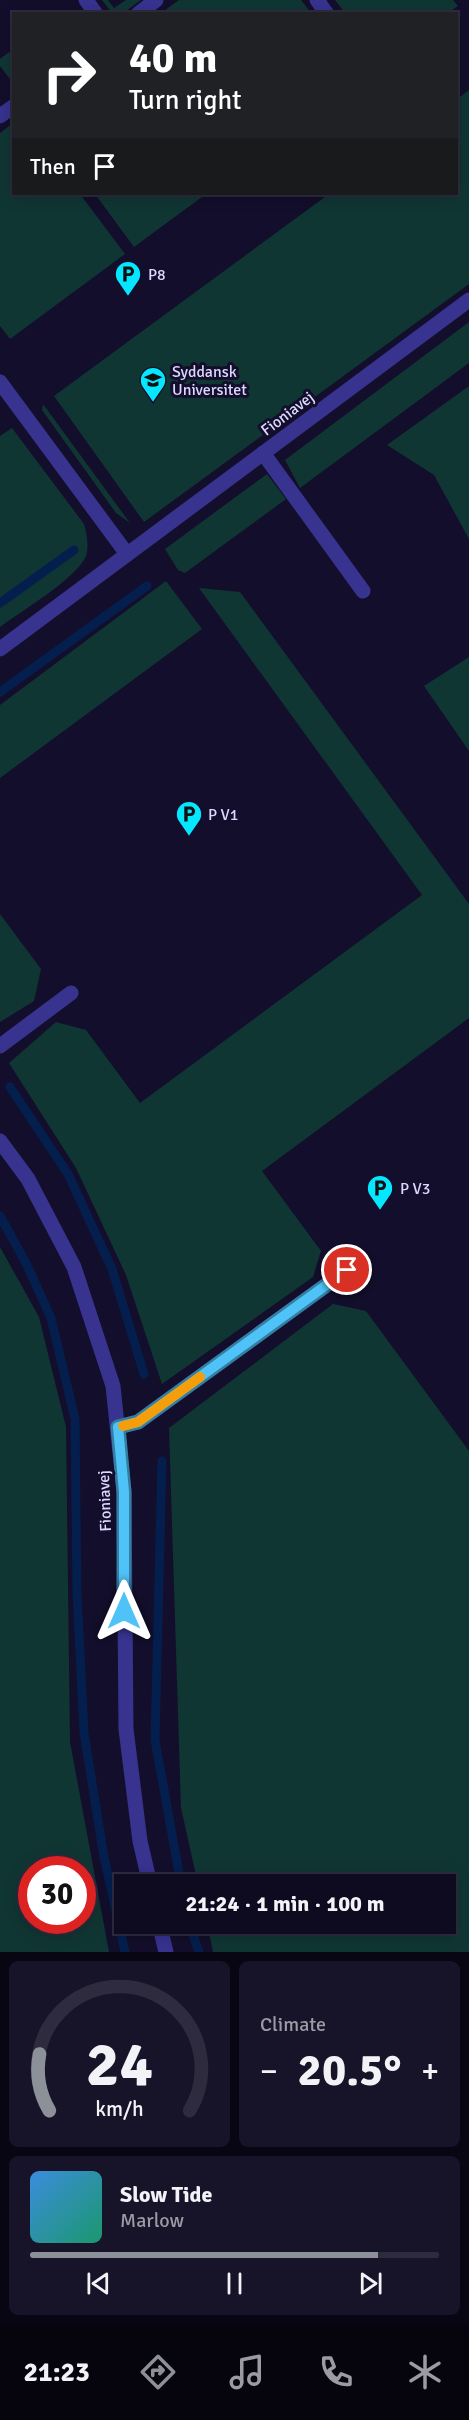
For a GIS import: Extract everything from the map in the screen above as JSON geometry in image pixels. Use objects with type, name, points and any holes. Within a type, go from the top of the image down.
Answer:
[{"type":"street","points":[[141,12],[156,0]]},
{"type":"street","name":"Fioniavej","points":[[0,649],[469,300]]},
{"type":"street","points":[[0,382],[127,554]]},
{"type":"street","points":[[263,453],[363,591]]},
{"type":"street","points":[[0,1046],[71,993]]},
{"type":"street","name":"Fioniavej","points":[[0,1141],[28,1179],[74,1267],[113,1386],[124,1492],[126,1728],[140,1840],[148,1874]]},
{"type":"street","points":[[118,1427],[138,1422],[347,1270]]},
{"type":"street","points":[[162,1934],[166,1952]]},
{"type":"green space","points":[[102,0],[108,0],[114,8],[126,0],[141,0],[124,12],[111,12]]},
{"type":"green space","points":[[179,0],[301,0],[310,12],[162,12]]},
{"type":"green space","points":[[335,0],[453,0],[458,6],[449,12],[344,12]]},
{"type":"green space","points":[[9,52],[12,56],[12,82],[0,66],[0,59]]},
{"type":"green space","points":[[469,90],[469,284],[144,522],[54,396],[328,195],[458,195],[458,98]]},
{"type":"green space","points":[[12,124],[12,195],[81,195],[125,254],[10,339],[0,326],[0,133]]},
{"type":"green space","points":[[96,195],[205,195],[134,247]]},
{"type":"green space","points":[[469,322],[469,363],[300,488],[285,460]]},
{"type":"green space","points":[[469,386],[469,539],[434,475],[387,445]]},
{"type":"green space","points":[[43,404],[130,523],[116,513],[42,410]]},
{"type":"green space","points":[[12,428],[84,524],[87,549],[81,565],[72,574],[0,627],[0,436]]},
{"type":"green space","points":[[267,474],[286,499],[185,573],[178,570],[165,549]]},
{"type":"green space","points":[[166,581],[202,629],[0,778],[0,705]]},
{"type":"green space","points":[[199,588],[240,592],[469,904],[469,1018],[262,1171],[321,1251],[313,1277],[162,1384],[126,1275],[76,1168],[9,1063],[56,1022],[86,1030],[140,1103],[422,895]]},
{"type":"green space","points":[[469,657],[469,751],[424,686]]},
{"type":"green space","points":[[0,914],[41,969],[34,1001],[0,1022]]},
{"type":"green space","points":[[0,1247],[39,1317],[66,1427],[70,1742],[91,1856],[18,1856],[18,1934],[96,1934],[96,1882],[109,1952],[0,1952]]},
{"type":"green space","points":[[333,1304],[366,1311],[469,1451],[469,1952],[213,1952],[209,1934],[456,1934],[456,1874],[196,1874],[181,1808],[169,1428]]},
{"type":"waterway","points":[[0,603],[74,550]]},
{"type":"waterway","points":[[0,692],[147,586]]},
{"type":"waterway","points":[[10,1087],[68,1174],[112,1269],[144,1374]]},
{"type":"waterway","points":[[0,1216],[27,1265],[51,1318],[75,1419],[77,1594],[84,1733],[104,1857],[125,1952]]},
{"type":"waterway","points":[[162,1461],[155,1740],[179,1874]]},
{"type":"waterway","points":[[193,1934],[199,1952]]},
{"type":"slow traffic","points":[[123,1426],[138,1422],[200,1377]]},
{"type":"place","name":"P8","points":[[128,297]]},
{"type":"place","name":"Syddansk Universitet","points":[[153,403]]},
{"type":"place","name":"P V1","points":[[189,837]]},
{"type":"place","name":"P V3","points":[[380,1211]]},
{"type":"route","points":[[124,1611],[124,1492],[118,1427],[138,1422],[347,1270]]}]
